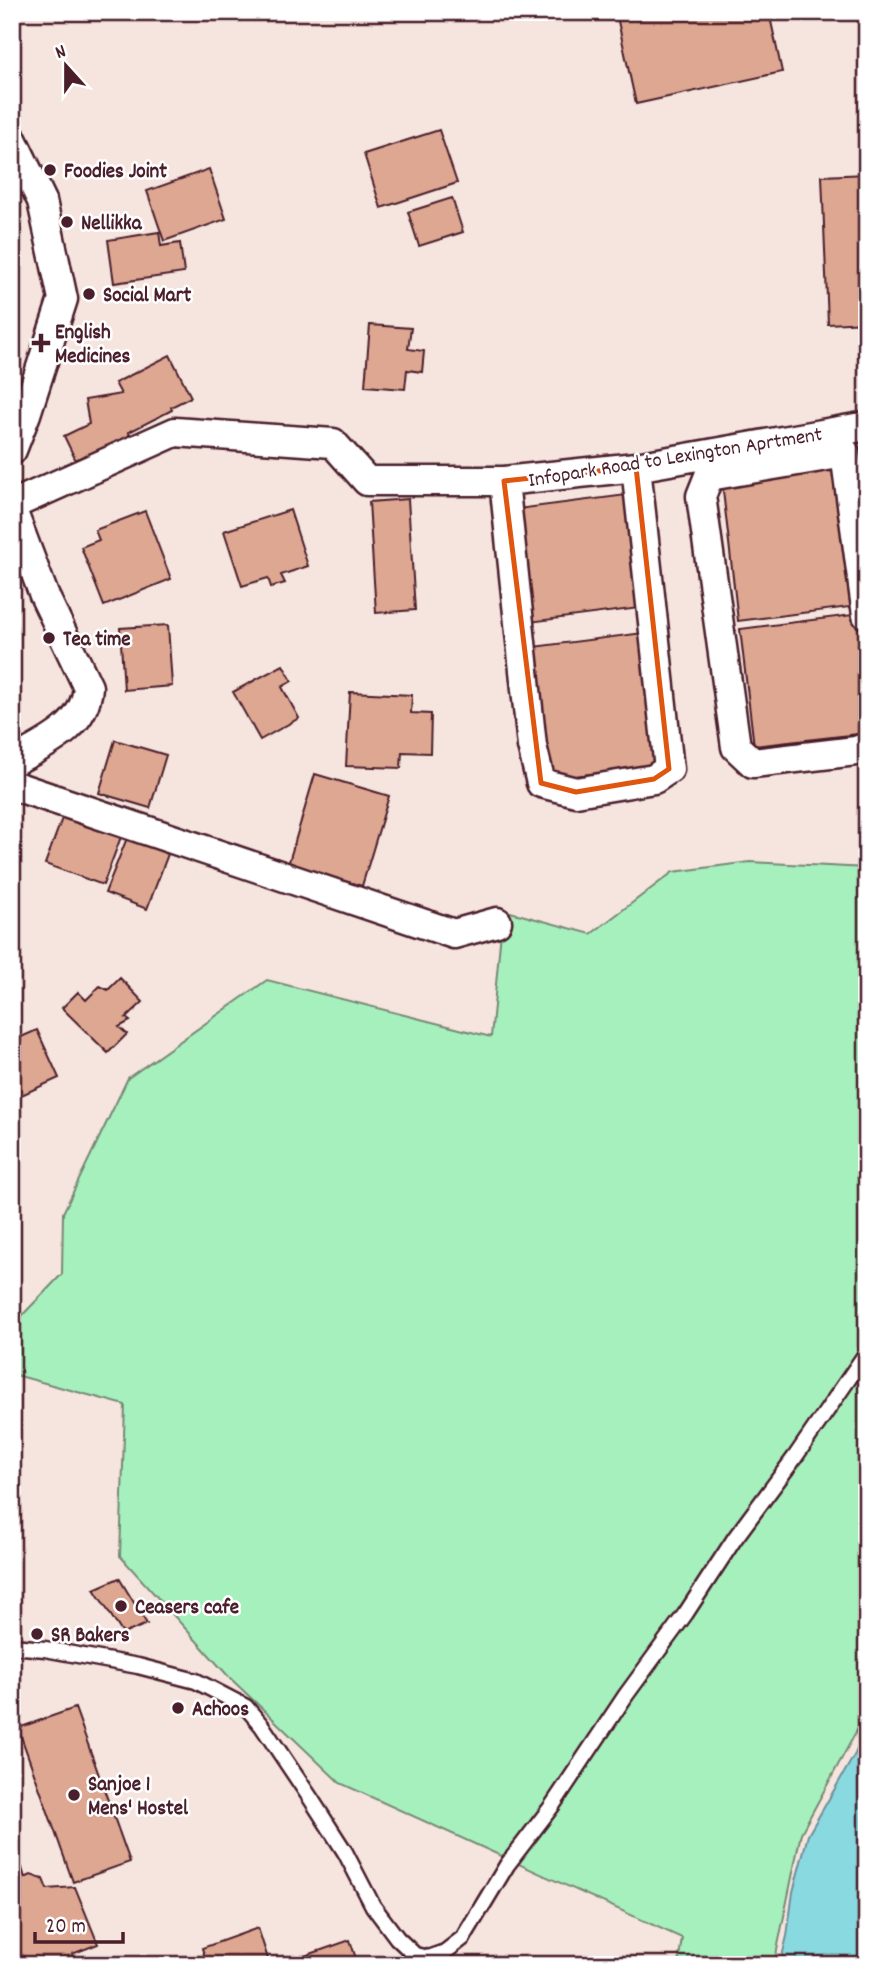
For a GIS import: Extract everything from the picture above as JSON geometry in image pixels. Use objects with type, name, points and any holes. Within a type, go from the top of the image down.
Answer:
[{"type":"street","points":[[12,139],[42,201],[64,299],[12,450]]},
{"type":"street","name":"Infopark Road to Lexington Aprtment","points":[[12,508],[175,432],[333,443],[367,481],[504,481],[636,467],[851,437]]},
{"type":"street","points":[[867,615],[851,437],[709,476],[701,496],[736,747],[753,763],[856,751],[867,747]]},
{"type":"street","points":[[504,481],[532,746],[541,783],[576,792],[654,779],[669,769],[636,467]]},
{"type":"street","points":[[12,508],[44,595],[88,687],[87,701],[80,714],[62,734],[12,761]]},
{"type":"street","points":[[12,785],[453,934],[497,922]]},
{"type":"lane","points":[[12,1646],[45,1649],[183,1677],[246,1707],[312,1799],[345,1852],[373,1906],[397,1938],[415,1955],[428,1958],[445,1952],[463,1938],[508,1865],[552,1806],[626,1695],[867,1352]]},
{"type":"highlighted area","points":[[636,467],[669,769],[654,779],[576,792],[541,783],[504,481]]},
{"type":"green space","points":[[750,862],[867,868],[867,1712],[801,1833],[774,1965],[678,1965],[682,1938],[340,1783],[229,1677],[120,1556],[125,1405],[12,1374],[12,1326],[62,1274],[63,1213],[128,1078],[267,980],[491,1037],[503,910],[591,934],[673,872]]},
{"type":"water","points":[[867,1726],[867,1965],[780,1965],[793,1892],[808,1835],[855,1754]]},
{"type":"building","points":[[616,12],[769,12],[782,72],[636,104]]},
{"type":"building","points":[[439,130],[457,183],[381,208],[364,154]]},
{"type":"building","points":[[209,169],[226,219],[164,241],[147,191]]},
{"type":"building","points":[[867,174],[867,322],[828,324],[822,176]]},
{"type":"building","points":[[452,198],[463,232],[419,246],[408,212]]},
{"type":"building","points":[[159,232],[161,246],[180,243],[184,273],[114,283],[108,240]]},
{"type":"building","points":[[370,325],[411,328],[408,349],[424,351],[422,372],[407,370],[405,389],[365,386]]},
{"type":"building","points":[[170,355],[191,397],[129,432],[130,442],[79,467],[64,436],[89,424],[85,400],[121,394],[115,383]]},
{"type":"building","points":[[842,467],[858,606],[738,621],[722,482]]},
{"type":"building","points":[[626,495],[640,608],[530,622],[517,509]]},
{"type":"building","points":[[408,499],[415,610],[376,613],[369,502]]},
{"type":"building","points":[[290,510],[308,566],[281,575],[285,583],[271,587],[268,578],[242,586],[224,531]]},
{"type":"building","points":[[145,511],[171,579],[104,606],[81,547],[99,540],[95,530]]},
{"type":"building","points":[[860,614],[867,673],[867,733],[754,746],[740,629]]},
{"type":"building","points":[[168,625],[172,686],[124,690],[120,628]]},
{"type":"building","points":[[643,633],[658,766],[549,779],[533,647]]},
{"type":"building","points":[[283,665],[292,681],[282,687],[299,718],[260,740],[233,692]]},
{"type":"building","points":[[350,692],[412,695],[411,713],[431,714],[430,753],[402,752],[401,768],[346,766]]},
{"type":"building","points":[[115,740],[166,755],[150,808],[99,793]]},
{"type":"building","points":[[315,774],[389,796],[362,886],[288,865]]},
{"type":"building","points":[[64,813],[122,834],[103,885],[45,864]]},
{"type":"building","points":[[127,838],[168,854],[147,909],[105,893]]},
{"type":"building","points":[[120,978],[143,1002],[126,1018],[130,1021],[119,1027],[127,1034],[108,1053],[62,1008],[78,992],[86,1000],[100,986],[108,990]]},
{"type":"building","points":[[37,1030],[59,1078],[15,1098],[12,1092],[12,1041]]},
{"type":"building","name":"Ceasers cafe","points":[[119,1578],[147,1624],[123,1634],[94,1589]]},
{"type":"building","name":"Sanjoe 1 Mens' Hostel","points":[[75,1708],[130,1862],[73,1882],[18,1728]]},
{"type":"building","points":[[16,1848],[25,1878],[31,1875],[43,1879],[47,1889],[75,1887],[98,1944],[72,1954],[75,1965],[14,1965],[12,1850]]},
{"type":"building","points":[[258,1928],[270,1965],[207,1965],[202,1948]]},
{"type":"building","points":[[350,1940],[358,1965],[279,1965]]},
{"type":"place","name":"Foodies Joint","points":[[50,170]]},
{"type":"place","name":"Nellikka","points":[[67,222]]},
{"type":"place","name":"Social Mart","points":[[89,294]]},
{"type":"place","name":"English Medicines","points":[[41,343]]},
{"type":"place","name":"Tea time","points":[[49,638]]},
{"type":"place","name":"Ceasers cafe","points":[[121,1606]]},
{"type":"place","name":"SR Bakers","points":[[37,1634]]},
{"type":"place","name":"Achoos","points":[[178,1708]]},
{"type":"place","name":"Sanjoe 1 Mens' Hostel","points":[[74,1795]]}]
